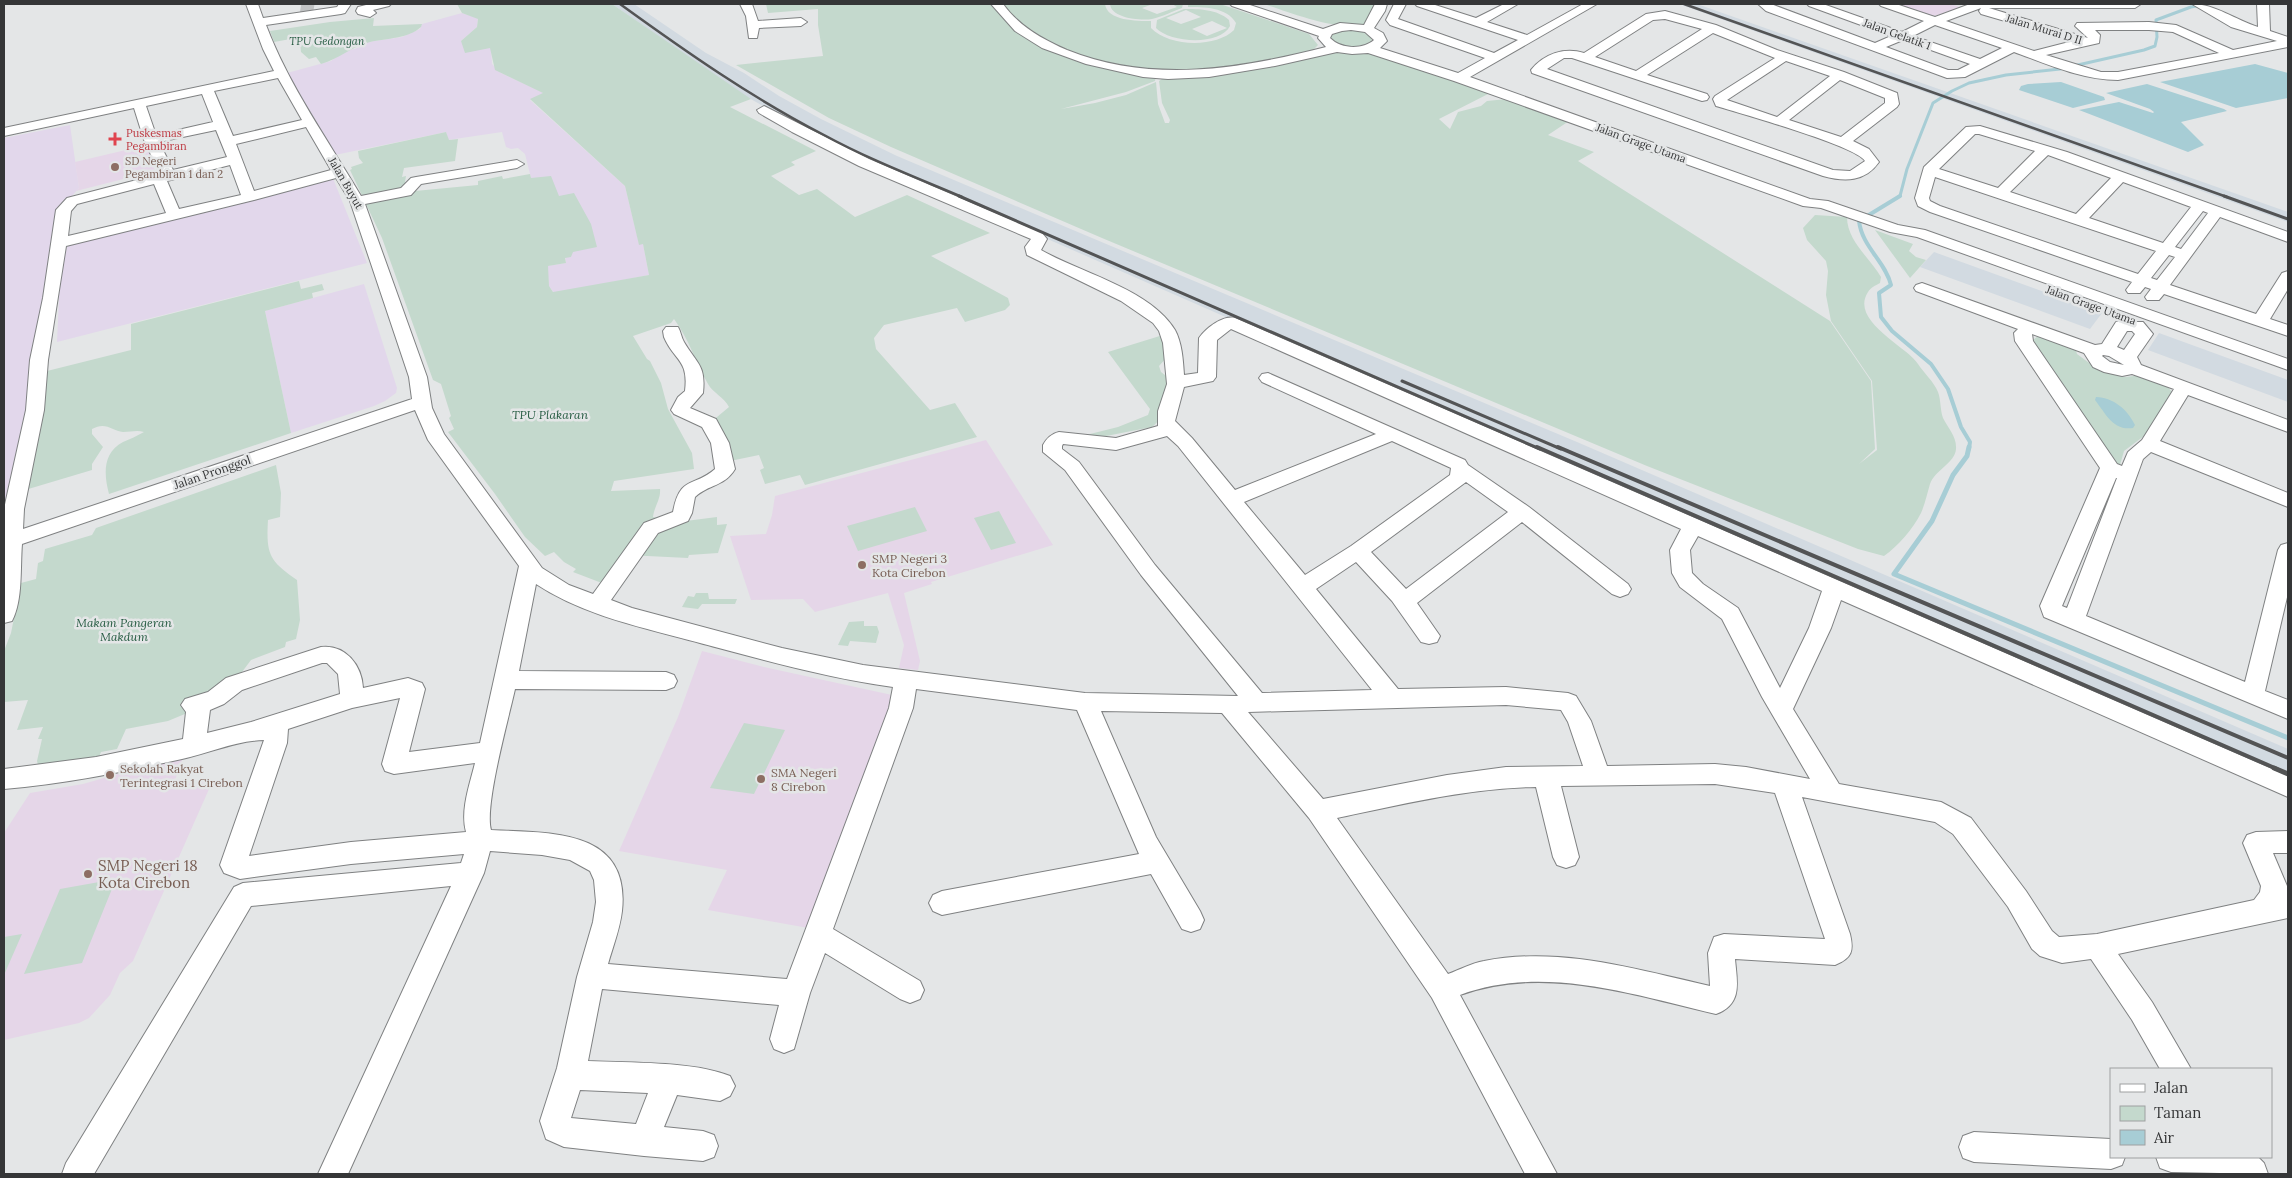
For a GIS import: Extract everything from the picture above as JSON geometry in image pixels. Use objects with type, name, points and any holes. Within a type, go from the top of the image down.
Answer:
[{"type":"street","name":"Jalan Buyut","points":[[252,4],[282,73],[358,201],[418,377],[425,418],[435,436],[529,567],[551,585],[627,615],[782,656],[863,674],[1085,702],[1228,704],[1506,696],[1568,702],[1579,721],[1598,775]]},
{"type":"street","points":[[260,22],[340,10],[350,4]]},
{"type":"street","points":[[370,13],[362,12],[362,9],[386,4]]},
{"type":"street","points":[[746,4],[753,30],[801,22]]},
{"type":"street","name":"Jalan Grage Utama","points":[[997,4],[1004,15],[1040,43],[1097,64],[1166,75],[1206,74],[1337,48],[1353,50],[1374,47],[1464,75],[1651,142],[1808,203],[1824,204],[1849,212],[1895,229],[1910,239],[2141,302],[2288,365]]},
{"type":"street","points":[[1236,4],[1328,32],[1349,27],[1367,29],[1380,36],[1381,40],[1374,47]]},
{"type":"street","points":[[1255,4],[1328,32]]},
{"type":"street","points":[[1367,29],[1379,11],[1381,4]]},
{"type":"street","points":[[1400,4],[1392,20],[1394,22],[1496,58]]},
{"type":"street","points":[[1427,4],[1476,23],[1527,39]]},
{"type":"street","points":[[1476,23],[1512,4]]},
{"type":"street","points":[[1464,75],[1591,4]]},
{"type":"street","points":[[1764,4],[1770,9],[1953,75],[1960,74],[2013,48]]},
{"type":"street","name":"Jalan Gelatik 1","points":[[1812,4],[1980,64]]},
{"type":"street","points":[[1885,4],[2069,68],[2101,76],[2118,76],[2288,42]]},
{"type":"street","points":[[1875,48],[1935,20],[1972,6],[1985,4],[2135,4]]},
{"type":"street","points":[[2032,55],[2088,42],[2096,38],[2053,4]]},
{"type":"street","points":[[2263,4],[2265,34]]},
{"type":"street","name":"Jalan Murai D II","points":[[1972,6],[2088,42]]},
{"type":"street","points":[[2203,7],[2234,24],[2288,42]]},
{"type":"street","points":[[1587,57],[1657,15],[1665,15],[1712,28],[1779,55],[1888,93],[1894,99],[1892,104],[1843,142]]},
{"type":"street","points":[[2083,27],[2149,26],[2176,30],[2232,54]]},
{"type":"street","points":[[1638,75],[1712,28]]},
{"type":"street","points":[[2265,34],[2288,31]]},
{"type":"street","points":[[1328,32],[1325,42],[1337,48]]},
{"type":"street","points":[[1560,54],[1573,54],[1638,75],[1709,103],[1843,142],[1862,150],[1872,159],[1872,162],[1860,174],[1845,176],[1828,173],[1537,70],[1560,54]]},
{"type":"street","points":[[1651,142],[1678,121],[1709,103],[1779,55]]},
{"type":"street","points":[[4,132],[282,73]]},
{"type":"street","points":[[1778,122],[1839,75]]},
{"type":"street","points":[[207,90],[249,197]]},
{"type":"street","points":[[139,104],[152,140],[174,215]]},
{"type":"street","points":[[764,110],[793,128],[855,160],[1037,236],[1039,239],[1033,246],[1033,252],[1050,263],[1138,304],[1163,324],[1167,330],[1170,343],[1176,384],[1166,416],[1166,425],[1185,442],[1392,698]]},
{"type":"street","points":[[227,142],[310,122]]},
{"type":"street","points":[[152,140],[220,125]]},
{"type":"street","points":[[2288,237],[2045,150],[1980,130],[1971,130],[1929,170],[1922,198],[1926,205],[2141,302],[2260,321],[2288,331]]},
{"type":"street","points":[[2000,194],[2045,150]]},
{"type":"street","points":[[4,615],[8,593],[8,542],[34,410],[39,360],[64,210],[72,201],[235,159]]},
{"type":"street","points":[[358,201],[406,192],[416,182],[517,164]]},
{"type":"street","points":[[1929,170],[2184,255]]},
{"type":"street","points":[[60,243],[249,197],[340,172]]},
{"type":"street","points":[[2079,220],[2120,177]]},
{"type":"street","points":[[2200,205],[2166,249],[2141,302],[2144,334],[2130,362],[2120,370],[2110,368],[2094,359],[2092,354],[2101,350],[2122,326],[2141,302],[2184,255],[2217,211]]},
{"type":"street","points":[[2260,321],[2288,276]]},
{"type":"street","points":[[1922,288],[2028,327],[2101,350]]},
{"type":"street","name":"Jalan Grage Utama","points":[[2141,302],[2288,376]]},
{"type":"street","points":[[1176,384],[1184,380],[1207,377],[1208,338],[1229,322],[1232,323],[2288,787]]},
{"type":"street","points":[[2028,327],[2023,333],[2024,341],[2119,472]]},
{"type":"street","points":[[597,604],[651,528],[681,516],[684,498],[687,493],[698,485],[717,478],[725,468],[720,443],[709,423],[680,410],[684,401],[694,393],[695,373],[689,360],[674,342],[672,331]]},
{"type":"street","points":[[2130,362],[2184,387],[2288,426]]},
{"type":"street","points":[[1268,378],[1458,464],[1462,469],[1522,512],[1620,589]]},
{"type":"street","points":[[2184,387],[2149,444],[2119,472],[2072,620],[2288,710]]},
{"type":"street","name":"Jalan Pronggol","points":[[8,542],[421,402]]},
{"type":"street","points":[[1170,429],[1116,444],[1059,438],[1052,445],[1053,452],[1072,466],[1148,570],[1257,703]]},
{"type":"street","points":[[1232,499],[1391,435]]},
{"type":"street","points":[[2149,444],[2288,500]]},
{"type":"street","points":[[1303,587],[1358,551],[1459,478],[1462,469]]},
{"type":"street","points":[[1404,602],[1522,512]]},
{"type":"street","points":[[1693,526],[1680,550],[1682,573],[1695,589],[1730,614],[1781,709],[1831,793]]},
{"type":"street","points":[[2253,695],[2288,550]]},
{"type":"street","points":[[1358,551],[1404,602],[1429,636]]},
{"type":"street","points":[[333,1174],[471,873],[481,840],[476,823],[478,802],[529,567]]},
{"type":"street","points":[[1781,709],[1820,628],[1834,589]]},
{"type":"street","points":[[194,747],[198,711],[195,706],[216,698],[234,684],[321,655],[331,654],[348,667],[352,678],[352,698]]},
{"type":"street","points":[[506,680],[666,681]]},
{"type":"street","points":[[784,1039],[796,993],[901,708],[906,680]]},
{"type":"street","points":[[4,779],[114,764],[194,747],[250,732],[352,698],[408,687],[414,689],[394,764],[490,751]]},
{"type":"street","points":[[1085,702],[1146,843],[1191,920]]},
{"type":"street","points":[[1228,704],[1318,811],[1442,989],[1542,1174]]},
{"type":"street","points":[[250,732],[276,731],[275,743],[233,865],[236,867],[350,853],[450,845],[481,840],[561,846],[588,856],[601,865],[607,879],[608,913],[570,1075],[555,1120],[557,1128],[564,1132],[703,1146]]},
{"type":"street","points":[[1318,811],[1446,785],[1506,777],[1730,775],[1941,814],[1952,819],[1962,826],[2017,899],[2042,940],[2050,947],[2062,951],[2097,946],[2288,906]]},
{"type":"street","points":[[1546,777],[1566,857]]},
{"type":"street","points":[[1442,989],[1483,974],[1548,968],[1600,974],[1716,1001],[1722,996],[1724,989],[1721,952],[1724,946],[1835,952],[1840,949],[1837,934],[1786,785]]},
{"type":"street","points":[[2262,910],[2273,896],[2274,886],[2256,843],[2288,842]]},
{"type":"street","points":[[942,903],[1157,862]]},
{"type":"street","points":[[77,1174],[243,895],[471,873]]},
{"type":"street","points":[[818,934],[910,990]]},
{"type":"street","points":[[2097,946],[2142,1010],[2175,1068]]},
{"type":"street","points":[[592,975],[796,993]]},
{"type":"street","points":[[570,1075],[668,1079],[720,1086]]},
{"type":"street","points":[[644,1141],[668,1079]]},
{"type":"street","points":[[1974,1147],[2110,1154]]},
{"type":"street","points":[[2183,1158],[2243,1163]]},
{"type":"shaded area","points":[[612,4],[634,4],[706,53],[744,73],[779,96],[897,156],[1577,442],[2288,749],[2288,782],[876,164],[801,127],[740,93]]},
{"type":"shaded area","points":[[1679,4],[1697,4],[2288,212],[2288,222]]},
{"type":"shaded area","points":[[1897,4],[1950,4],[1960,7],[1934,16]]},
{"type":"shaded area","points":[[462,13],[478,18],[477,27],[461,41],[491,48],[492,64],[501,73],[544,93],[530,100],[625,186],[639,244],[643,244],[649,275],[554,293],[549,286],[547,266],[566,263],[559,196],[531,178],[525,154],[518,148],[511,149],[506,147],[502,132],[448,140],[446,132],[335,155],[287,73],[331,61],[346,50],[355,49],[368,42],[402,37],[420,29],[422,24]]},
{"type":"shaded area","points":[[70,125],[79,188],[59,211],[7,526],[4,528],[4,138]]},
{"type":"shaded area","name":"SD Negeri Pegambiran 1 dan 2","points":[[147,145],[155,171],[76,191],[79,188],[75,162]]},
{"type":"shaded area","points":[[332,176],[367,263],[57,342],[60,276],[68,243]]},
{"type":"shaded area","points":[[1934,252],[2102,313],[2090,329],[1920,267]]},
{"type":"shaded area","points":[[364,284],[397,388],[396,393],[374,406],[291,433],[265,311]]},
{"type":"shaded area","points":[[2159,333],[2288,380],[2288,402],[2148,350]]},
{"type":"shaded area","name":"SMP Negeri 3 Kota Cirebon","points":[[986,440],[1053,545],[931,582],[932,584],[904,593],[920,661],[918,670],[899,668],[904,645],[888,593],[815,612],[803,599],[751,600],[730,536],[766,534],[775,496]]},
{"type":"shaded area","name":"SMA Negeri 8 Cirebon","points":[[702,651],[764,667],[892,695],[898,705],[814,929],[708,910],[727,870],[619,851],[678,717]]},
{"type":"shaded area","name":"SMP Negeri 18 Kota Cirebon","points":[[184,755],[173,786],[213,780],[133,961],[120,973],[110,995],[89,1018],[79,1023],[4,1040],[4,833],[30,793],[83,784]]},
{"type":"green space","name":"TPU Plakaran","points":[[457,4],[612,4],[751,99],[730,107],[816,151],[791,162],[795,165],[771,176],[799,195],[817,189],[855,217],[907,195],[990,233],[931,256],[1008,298],[1010,305],[1005,310],[965,322],[957,308],[884,325],[874,338],[876,349],[930,410],[955,403],[977,437],[805,485],[800,475],[765,484],[760,470],[764,468],[759,455],[730,461],[711,422],[729,407],[708,384],[674,319],[671,323],[633,336],[650,361],[661,383],[668,409],[692,453],[694,469],[614,481],[611,491],[660,489],[653,517],[678,522],[717,517],[717,525],[727,524],[718,553],[689,555],[688,558],[627,555],[607,585],[573,572],[576,569],[564,562],[554,552],[545,556],[525,537],[448,432],[454,429],[449,418],[451,416],[441,384],[433,380],[382,238],[350,170],[352,169],[351,167],[363,163],[359,158],[358,151],[446,132],[449,140],[458,139],[455,161],[404,168],[402,177],[406,176],[405,182],[415,191],[478,185],[478,181],[502,176],[503,179],[530,174],[531,178],[551,176],[559,196],[574,193],[591,224],[597,247],[573,252],[571,257],[565,258],[566,263],[548,266],[549,286],[553,292],[649,275],[643,244],[639,245],[625,186],[530,99],[543,93],[495,70],[490,48],[465,53],[461,41],[477,27],[478,19],[462,13]]},
{"type":"green space","points":[[766,4],[996,4],[1003,15],[1064,54],[1156,76],[1155,81],[1126,92],[1061,109],[1126,95],[1156,82],[1158,104],[1165,123],[1169,123],[1170,120],[1162,103],[1159,81],[1162,79],[1327,53],[1367,53],[1377,54],[1490,93],[1439,119],[1450,129],[1458,112],[1481,106],[1487,101],[1507,99],[1569,121],[1548,135],[1594,152],[1578,161],[1830,321],[1871,381],[1875,449],[1859,464],[1877,450],[1872,381],[1831,321],[1826,295],[1828,271],[1826,261],[1807,240],[1803,228],[1815,215],[1847,217],[1848,226],[1855,242],[1881,277],[1880,283],[1868,292],[1864,303],[1866,313],[1882,332],[1912,357],[1934,385],[1939,395],[1943,418],[1955,440],[1955,454],[1933,479],[1918,519],[1895,547],[1884,556],[1858,549],[1647,466],[1102,238],[891,147],[829,118],[736,65],[823,56],[818,25],[818,9],[768,13]]},
{"type":"green space","points":[[1000,4],[1105,4],[1107,10],[1117,17],[1151,21],[1151,28],[1159,34],[1180,42],[1192,43],[1216,40],[1234,30],[1236,23],[1221,11],[1201,7],[1188,7],[1188,4],[1220,4],[1309,34],[1318,45],[1311,52],[1297,56],[1198,73],[1109,66],[1058,49],[1008,15]]},
{"type":"green space","points":[[1110,4],[1153,4],[1142,8],[1157,14],[1177,7],[1172,4],[1183,4],[1182,8],[1147,20],[1127,18],[1115,13]]},
{"type":"green space","points":[[1264,4],[1379,4],[1367,23],[1358,26],[1345,26],[1316,21]]},
{"type":"green space","points":[[1184,9],[1202,10],[1224,16],[1229,20],[1230,26],[1225,32],[1216,37],[1194,40],[1172,37],[1163,33],[1156,28],[1157,20]],"holes":[[[1186,10],[1201,17],[1181,24],[1166,18]],[[1212,21],[1227,28],[1207,36],[1192,29]]]},
{"type":"green space","name":"TPU Gedongan","points":[[374,18],[373,26],[422,24],[421,27],[410,34],[363,44],[321,64],[316,57],[309,59],[301,52],[300,42],[296,38],[274,42],[270,31],[330,22]]},
{"type":"green space","points":[[1346,30],[1363,32],[1372,38],[1371,42],[1366,45],[1352,47],[1332,42],[1331,35]]},
{"type":"green space","points":[[1875,230],[1913,244],[1909,251],[1916,257],[1926,260],[1910,278]]},
{"type":"green space","points":[[299,281],[301,289],[322,284],[324,290],[312,293],[313,298],[265,311],[291,433],[109,494],[106,465],[111,452],[123,442],[144,432],[123,432],[101,426],[92,429],[92,434],[103,447],[92,464],[92,470],[25,490],[47,371],[131,350],[131,324]]},
{"type":"green space","points":[[1163,335],[1168,356],[1159,366],[1161,372],[1170,379],[1163,412],[1157,423],[1152,427],[1101,437],[1086,435],[1118,427],[1148,415],[1150,409],[1108,352]]},
{"type":"green space","points":[[2038,336],[2075,347],[2077,354],[2100,371],[2126,377],[2141,375],[2166,385],[2173,393],[2144,436],[2124,451],[2120,465],[2118,465],[2034,345],[2033,340]]},
{"type":"green space","name":"Makam Pangeran Makdum","points":[[276,465],[281,493],[280,517],[268,520],[268,541],[271,556],[275,562],[297,580],[300,620],[296,639],[286,642],[285,647],[251,660],[236,680],[192,711],[168,721],[126,729],[117,749],[101,752],[97,762],[39,769],[37,761],[42,739],[38,739],[43,727],[17,730],[28,700],[4,702],[4,651],[11,633],[21,583],[36,579],[38,563],[43,561],[45,549],[92,535],[96,528]]},
{"type":"green space","points":[[915,507],[927,531],[858,551],[847,526]]},
{"type":"green space","points":[[999,511],[1016,543],[991,550],[974,518]]},
{"type":"green space","points":[[696,593],[708,593],[709,599],[737,599],[735,604],[702,604],[698,609],[682,607],[688,596],[694,597]]},
{"type":"green space","points":[[864,621],[864,626],[877,626],[879,632],[876,643],[850,641],[848,646],[838,645],[849,622]]},
{"type":"green space","points":[[744,723],[785,730],[754,794],[710,788]]},
{"type":"green space","points":[[116,879],[82,963],[24,974],[60,889]]},
{"type":"green space","points":[[22,934],[4,975],[4,937]]},
{"type":"water","points":[[2255,64],[2288,73],[2288,98],[2236,108],[2160,82]]},
{"type":"water","points":[[2061,82],[2104,97],[2105,100],[2073,108],[2019,90],[2021,86],[2028,84]]},
{"type":"water","points":[[2147,84],[2227,111],[2181,122],[2204,145],[2188,152],[2079,110],[2119,102],[2153,113],[2150,109],[2106,93]]},
{"type":"water","points":[[2096,397],[2114,402],[2124,409],[2135,425],[2133,428],[2120,427],[2115,424],[2095,400]]},
{"type":"waterway","points":[[1900,196],[1907,169],[1933,103],[1952,91],[1969,83],[2006,75],[2060,69],[2144,50],[2155,46],[2157,37],[2156,20],[2191,7],[2207,4]]},
{"type":"waterway","points":[[1900,196],[1859,221],[1864,239],[1884,269],[1891,285],[1879,293],[1881,317],[1892,331],[1931,364],[1948,389],[1961,427],[1970,442],[1969,449]]},
{"type":"waterway","points":[[1969,447],[1967,456],[1953,475],[1932,521],[1894,574],[2288,738]]},
{"type":"tunnel","points":[[306,15],[308,4]]},
{"type":"railway","points":[[620,4],[719,73],[797,121],[892,168],[962,197]]},
{"type":"railway","points":[[1684,4],[2227,197]]},
{"type":"railway","points":[[959,196],[1540,449]]},
{"type":"railway","points":[[2224,196],[2288,219]]},
{"type":"railway","points":[[1402,381],[1561,449]]},
{"type":"railway","points":[[1537,447],[2277,769]]},
{"type":"railway","points":[[1558,447],[2288,758]]},
{"type":"railway","points":[[2274,768],[2288,774]]},
{"type":"place","name":"Puskesmas Pegambiran","points":[[115,139]]},
{"type":"place","name":"SD Negeri Pegambiran 1 dan 2","points":[[115,167]]},
{"type":"place","name":"SMP Negeri 3 Kota Cirebon","points":[[862,565]]},
{"type":"place","name":"Sekolah Rakyat Terintegrasi 1 Cirebon","points":[[110,775]]},
{"type":"place","name":"SMA Negeri 8 Cirebon","points":[[761,779]]},
{"type":"place","name":"SMP Negeri 18 Kota Cirebon","points":[[88,874]]}]
